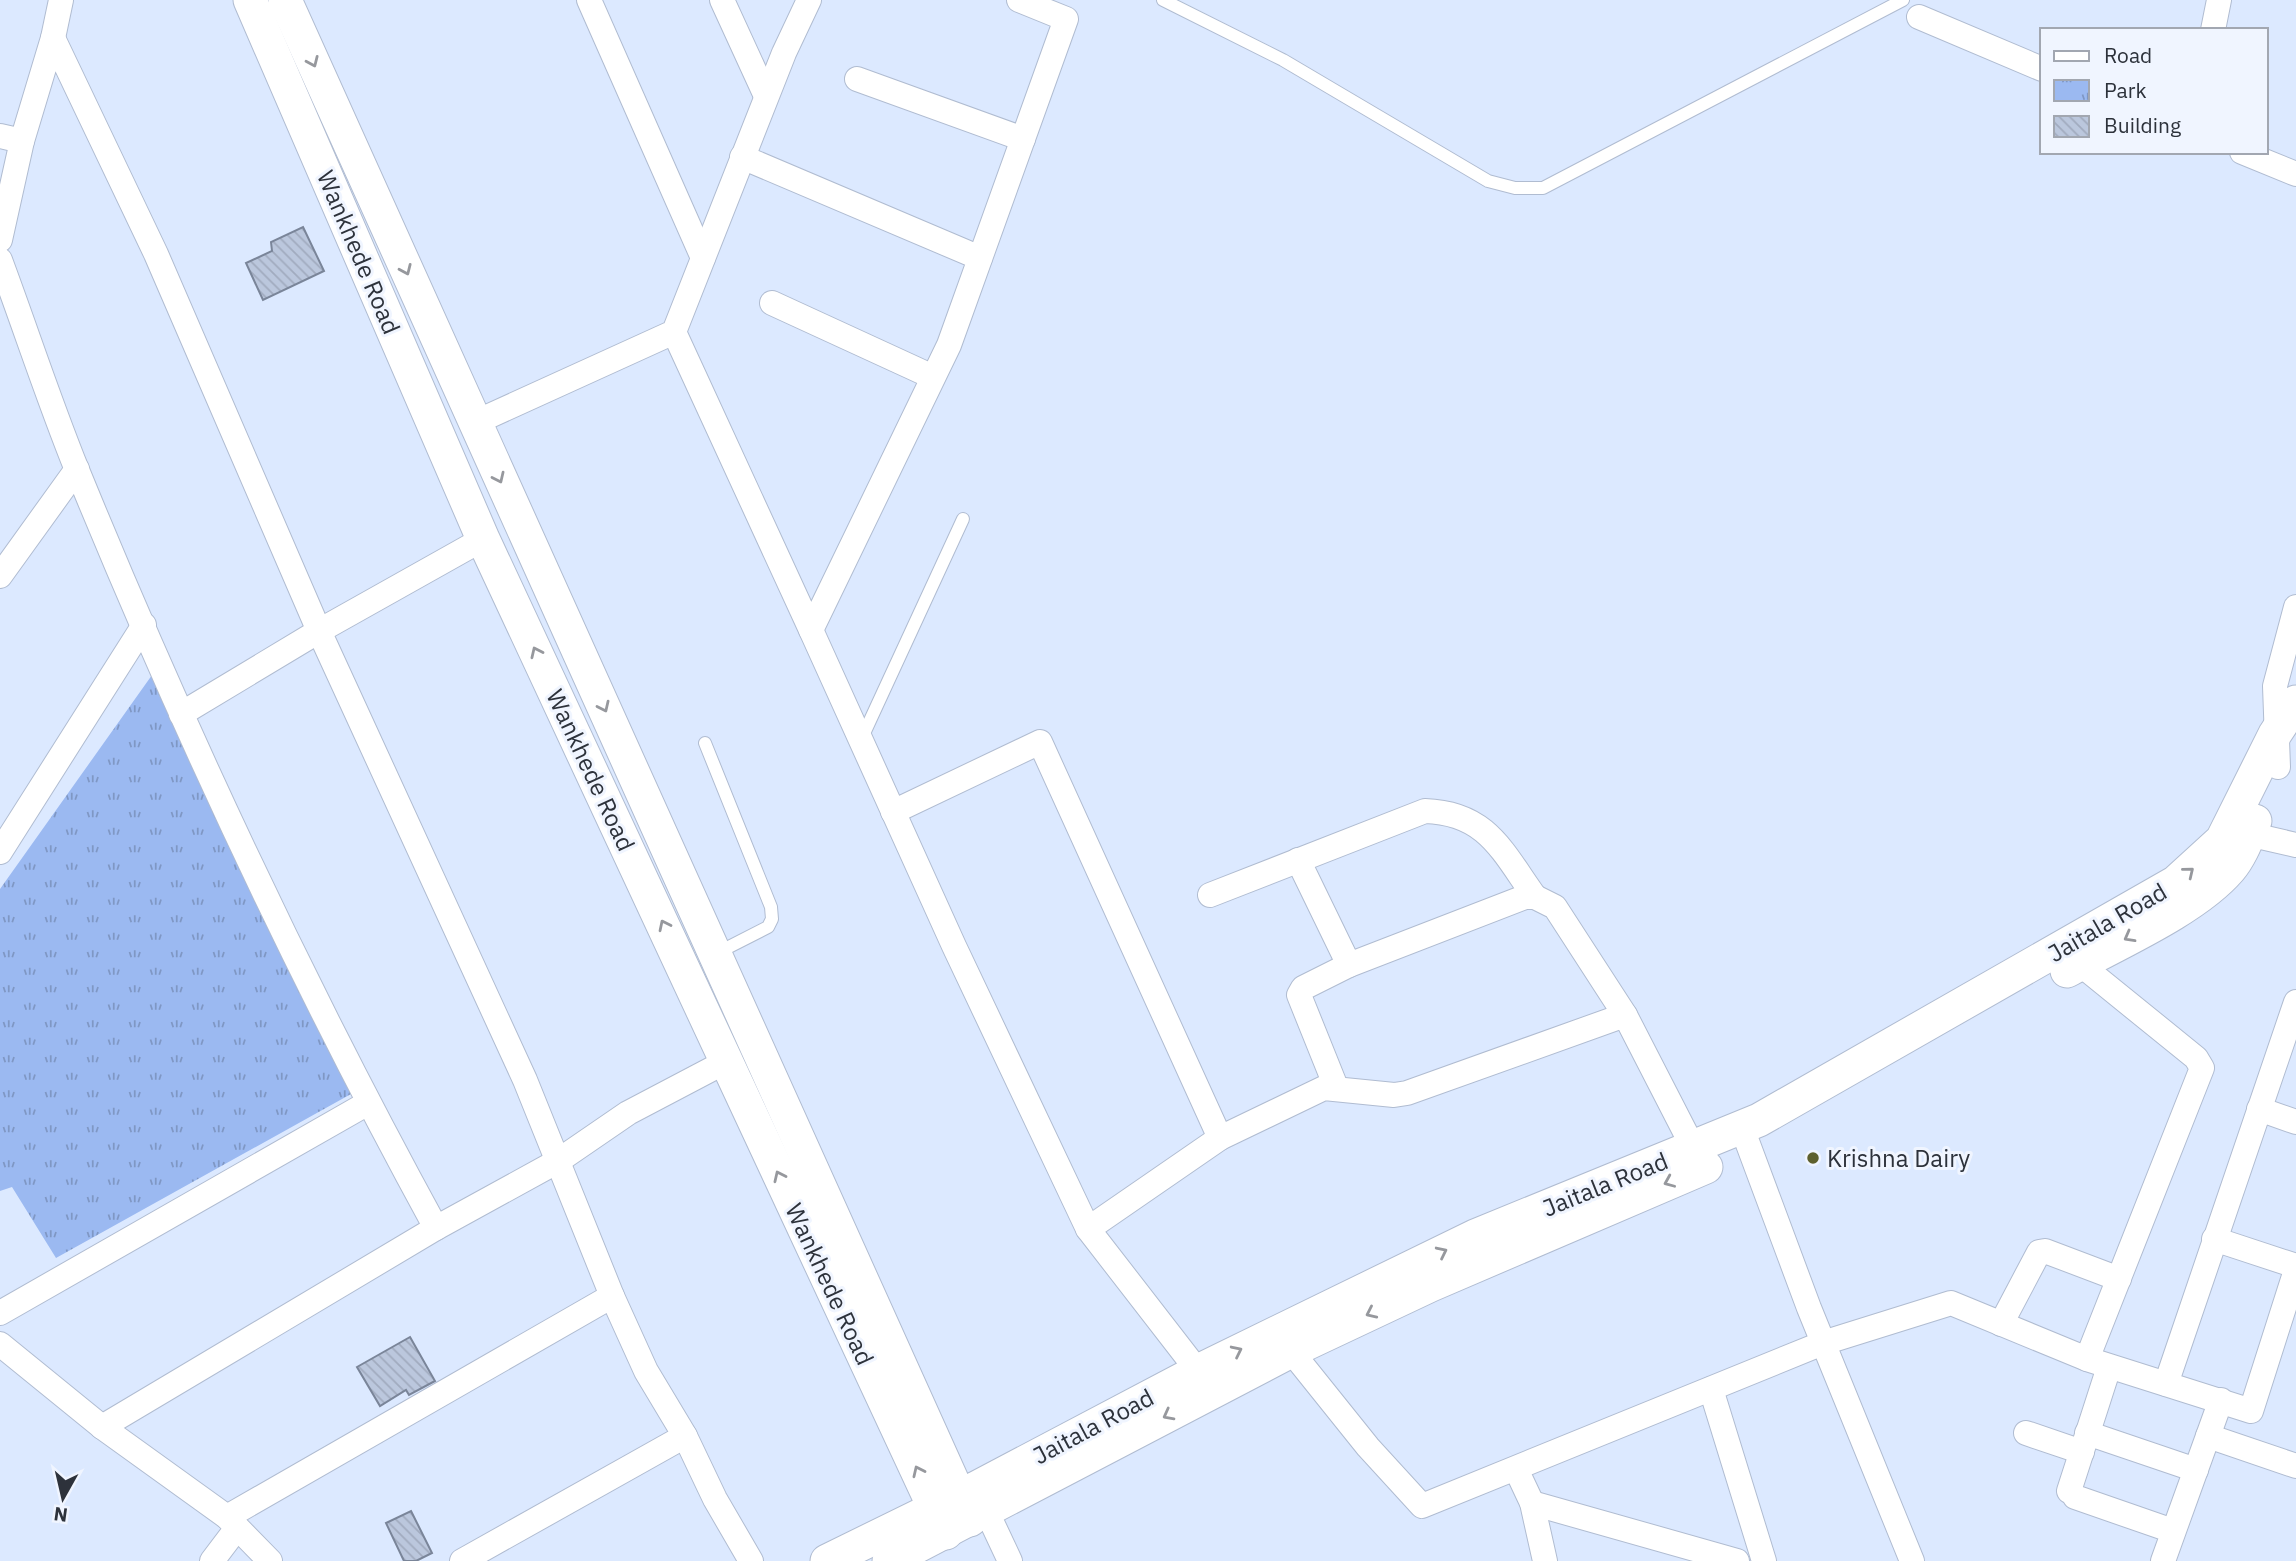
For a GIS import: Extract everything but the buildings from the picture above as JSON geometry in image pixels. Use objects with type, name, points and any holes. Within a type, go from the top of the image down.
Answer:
[{"type":"main road","name":"Wankhede Road","points":[[250,0],[483,539],[701,960],[962,1509]]},
{"type":"main road","name":"Wankhede Road","points":[[285,0],[474,423],[701,960],[725,1062],[962,1509]]},
{"type":"main road","name":"Jaitala Road","points":[[1205,1381],[1291,1351],[1746,1136],[2162,919],[2215,884],[2232,866],[2238,832],[2283,748],[2296,702]]},
{"type":"main road","name":"Jaitala Road","points":[[1746,1136],[2176,882],[2206,858],[2222,840],[2238,832]]},
{"type":"main road","name":"Jaitala Road","points":[[827,1561],[962,1509],[1475,1236],[1699,1158]]},
{"type":"main road","name":"Jaitala Road","points":[[889,1561],[962,1509]]},
{"type":"street","points":[[0,240],[11,139],[53,38],[61,0]]},
{"type":"street","points":[[589,0],[703,258]]},
{"type":"street","points":[[722,0],[766,96]]},
{"type":"street","points":[[474,423],[674,332],[766,96],[809,0]]},
{"type":"street","points":[[811,630],[949,345],[1066,19],[1019,0]]},
{"type":"street","points":[[2213,28],[2218,0]]},
{"type":"street","points":[[1902,6],[2040,68]]},
{"type":"street","points":[[53,38],[156,254],[319,631],[470,956],[646,1371],[685,1436],[715,1499],[751,1561]]},
{"type":"street","points":[[857,79],[1023,139]]},
{"type":"street","points":[[2247,154],[2296,174]]},
{"type":"street","points":[[742,157],[980,258]]},
{"type":"street","points":[[0,260],[77,469],[181,714],[368,1102],[436,1228]]},
{"type":"street","points":[[772,303],[933,377]]},
{"type":"street","points":[[674,332],[893,812],[1088,1229],[1205,1381]]},
{"type":"street","points":[[0,576],[77,469]]},
{"type":"street","points":[[181,714],[319,631],[483,539]]},
{"type":"street","points":[[2283,748],[2275,686],[2296,607]]},
{"type":"street","points":[[0,852],[145,625]]},
{"type":"street","points":[[893,812],[1040,742],[1220,1138]]},
{"type":"street","points":[[1210,895],[1425,811],[1440,811],[1462,816],[1490,833],[1535,897]]},
{"type":"street","points":[[2238,832],[2296,845]]},
{"type":"street","points":[[1298,860],[1349,965]]},
{"type":"street","points":[[1336,1087],[1299,995],[1303,988],[1349,965],[1525,897],[1535,897],[1555,907],[1625,1015],[1699,1158]]},
{"type":"street","points":[[2080,964],[2196,1058],[2202,1068],[2119,1279],[2098,1363],[2072,1494],[2173,1531]]},
{"type":"street","points":[[2166,1384],[2296,1002]]},
{"type":"street","points":[[1088,1229],[1220,1138],[1324,1088],[1336,1087],[1384,1094],[1407,1093],[1625,1015]]},
{"type":"street","points":[[102,1427],[436,1228],[558,1161],[628,1113],[725,1062]]},
{"type":"street","points":[[0,1313],[368,1102]]},
{"type":"street","points":[[2259,1109],[2296,1122]]},
{"type":"street","points":[[1746,1136],[1823,1343],[1910,1559]]},
{"type":"street","points":[[1291,1351],[1368,1447],[1422,1506],[1823,1343],[1951,1303],[2098,1363],[2251,1411],[2296,1268],[2214,1239]]},
{"type":"street","points":[[2001,1324],[2039,1252],[2045,1251],[2119,1279]]},
{"type":"street","points":[[212,1561],[232,1522],[612,1296]]},
{"type":"street","points":[[0,1344],[102,1427],[232,1522],[270,1561]]},
{"type":"street","points":[[1710,1389],[1764,1561]]},
{"type":"street","points":[[2163,1561],[2221,1400]]},
{"type":"street","points":[[2026,1433],[2084,1442],[2196,1471]]},
{"type":"street","points":[[462,1561],[685,1436]]},
{"type":"street","points":[[2208,1436],[2296,1466]]},
{"type":"street","points":[[1516,1469],[1532,1503],[1545,1561]]},
{"type":"street","points":[[1532,1503],[1737,1561]]},
{"type":"street","points":[[962,1509],[1010,1561]]},
{"type":"lane","points":[[1163,0],[1283,60],[1488,181],[1515,188],[1543,188],[1902,6]]},
{"type":"lane","points":[[861,741],[963,519]]},
{"type":"lane","points":[[701,960],[768,927],[772,919],[771,907],[705,743]]},
{"type":"green space","points":[[157,668],[351,1094],[56,1258],[12,1187],[0,1191],[0,889]]},
{"type":"place","name":"Krishna Dairy","points":[[1813,1158]]}]
